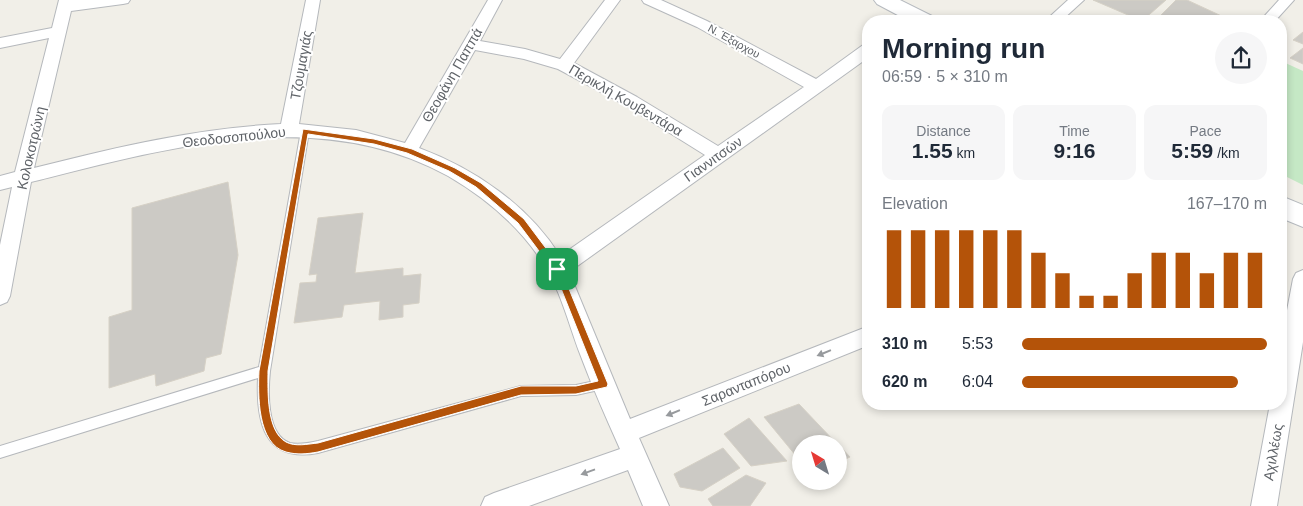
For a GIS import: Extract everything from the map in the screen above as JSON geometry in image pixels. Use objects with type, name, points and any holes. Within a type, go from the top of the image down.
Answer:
[{"type":"street","points":[[65,3],[123,0]]},
{"type":"street","name":"Τζουμαγιάς","points":[[297,131],[313,0]]},
{"type":"street","name":"Θεοφάνη Παππά","points":[[409,151],[495,0]]},
{"type":"street","points":[[564,65],[613,0]]},
{"type":"street","name":"Ν. Έξαρχου","points":[[649,0],[702,24],[816,86]]},
{"type":"street","points":[[884,0],[907,15]]},
{"type":"street","points":[[1059,15],[1077,0]]},
{"type":"street","points":[[1273,15],[1287,0]]},
{"type":"street","name":"Κολοκοτρώνη","points":[[0,296],[23,177],[65,3]]},
{"type":"street","points":[[0,43],[59,31]]},
{"type":"street","name":"Περικλή Κουβεντάρα","points":[[470,44],[525,54],[564,65],[631,101],[719,155]]},
{"type":"street","name":"Γιαννιτσών","points":[[557,269],[862,54]]},
{"type":"street","name":"Θεοδοσοπούλου","points":[[0,183],[172,144],[223,136],[297,131],[348,136],[409,151],[452,170],[478,185],[501,203],[534,236],[557,269],[656,506]]},
{"type":"street","points":[[1287,209],[1303,217]]},
{"type":"street","name":"Αχιλλέως","points":[[1287,372],[1303,279]]},
{"type":"street","name":"Σαρανταπόρου","points":[[624,433],[862,338]]},
{"type":"street","name":"Αχιλλέως","points":[[1264,506],[1280,410]]},
{"type":"street","points":[[494,506],[634,456]]},
{"type":"lane","points":[[297,131],[264,371],[263,394],[266,419],[271,432],[278,442],[286,447],[301,450],[336,443],[521,391],[576,390],[604,384]]},
{"type":"lane","points":[[0,452],[264,371]]},
{"type":"green space","points":[[1287,64],[1303,71],[1303,185],[1287,177]]},
{"type":"building","points":[[1093,0],[1166,0],[1149,15],[1128,15]]},
{"type":"building","points":[[1176,0],[1187,0],[1219,15],[1161,15]]},
{"type":"building","points":[[1303,32],[1303,44],[1293,40]]},
{"type":"building","points":[[1303,48],[1303,64],[1290,58]]},
{"type":"building","points":[[228,182],[238,255],[221,354],[206,358],[204,371],[156,386],[155,374],[109,388],[109,317],[132,310],[132,208]]},
{"type":"building","points":[[363,213],[355,273],[403,268],[403,276],[421,274],[419,303],[403,305],[403,317],[379,320],[380,301],[344,305],[342,317],[294,323],[300,283],[316,282],[317,274],[309,275],[318,218]]},
{"type":"building","points":[[799,404],[828,435],[792,435],[792,451],[764,417]]},
{"type":"building","points":[[749,418],[787,461],[751,466],[724,434]]},
{"type":"building","points":[[723,448],[740,468],[702,491],[680,487],[674,474]]},
{"type":"building","points":[[746,475],[766,483],[750,506],[713,506],[708,499]]},
{"type":"route","points":[[305,131],[340,135],[409,151],[452,170],[478,185],[521,221],[557,269],[604,384],[576,390],[529,389],[318,448],[301,450],[286,447],[278,442],[271,432],[266,419],[263,394],[264,371],[305,131]]}]
